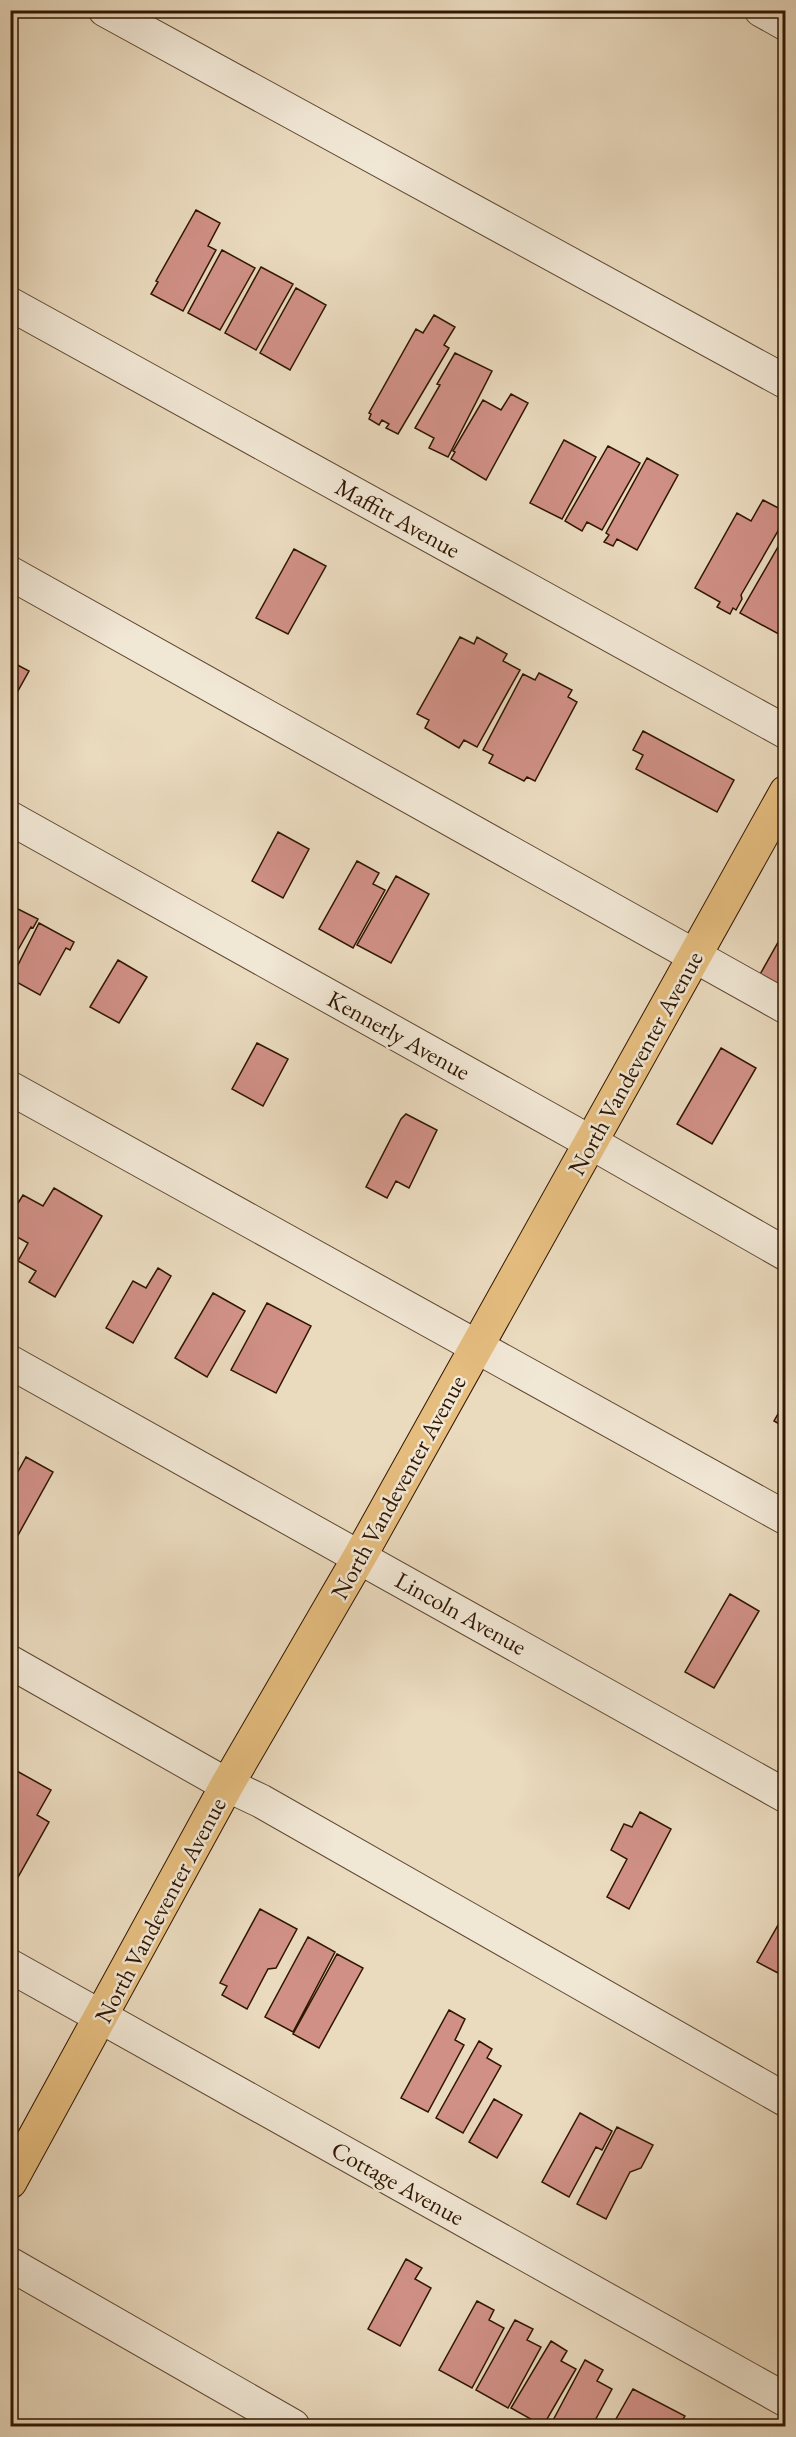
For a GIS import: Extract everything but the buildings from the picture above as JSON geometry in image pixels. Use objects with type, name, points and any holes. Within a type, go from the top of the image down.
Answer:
[{"type":"main road","name":"North Vandeventer Avenue","points":[[10,2182],[227,1785],[360,1556],[786,792]]},
{"type":"street","points":[[105,10],[786,382]]},
{"type":"street","points":[[761,10],[786,24]]},
{"type":"street","name":"Maffitt Avenue","points":[[10,304],[786,732]]},
{"type":"street","points":[[10,573],[786,1007]]},
{"type":"street","name":"Kennerly Avenue","points":[[10,819],[590,1142],[786,1254]]},
{"type":"street","points":[[10,1088],[786,1518]]},
{"type":"street","name":"Lincoln Avenue","points":[[10,1362],[786,1796]]},
{"type":"street","points":[[10,1662],[227,1785],[261,1801],[786,2100]]},
{"type":"street","name":"Cottage Avenue","points":[[10,1966],[786,2400]]},
{"type":"street","points":[[10,2264],[293,2427]]}]
